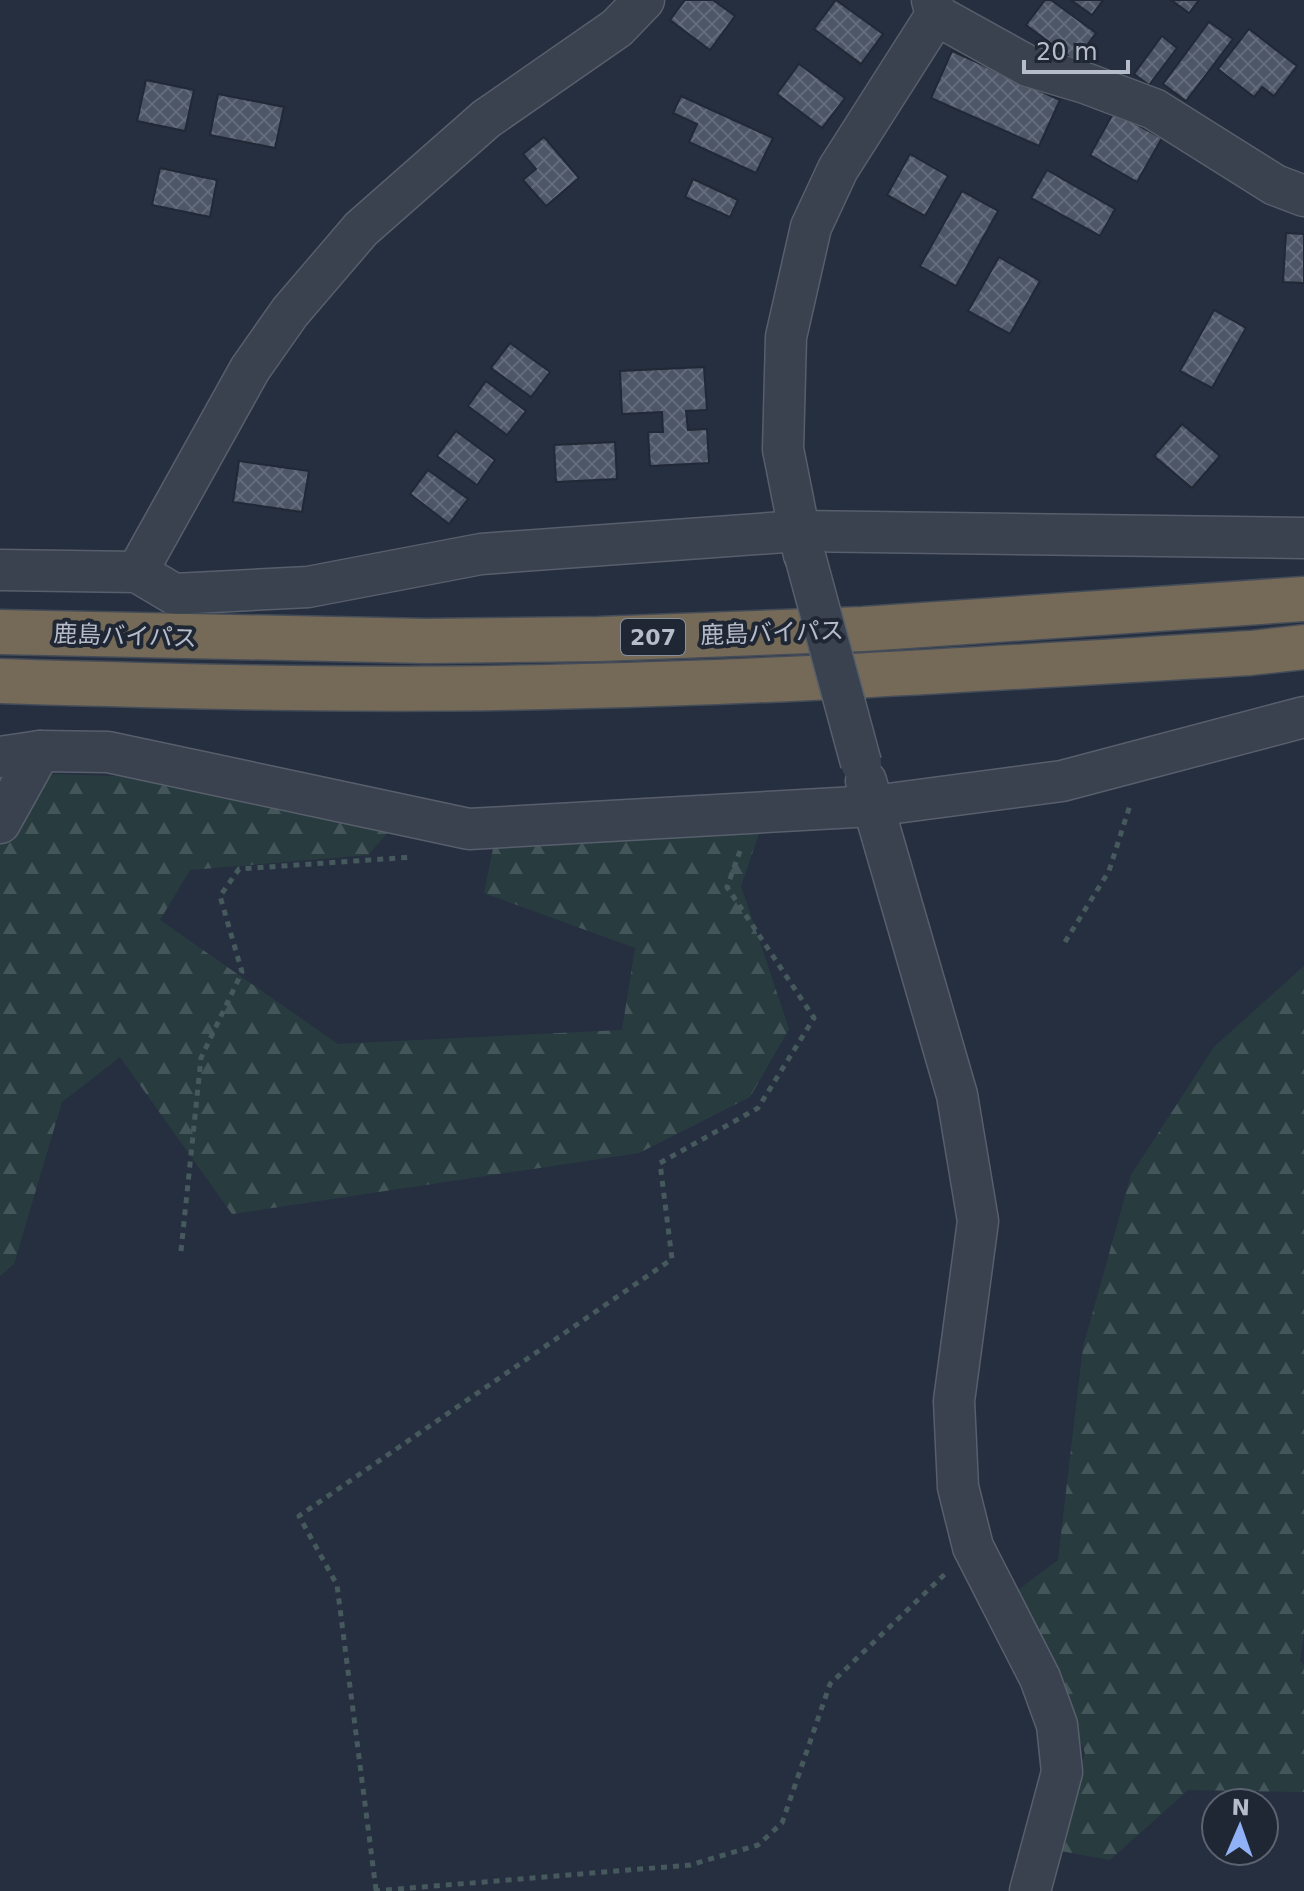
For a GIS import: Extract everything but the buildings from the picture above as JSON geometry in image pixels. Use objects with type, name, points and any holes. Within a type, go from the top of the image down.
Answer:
[{"type":"highway","name":"鹿島バイパス","points":[[0,632],[426,641],[599,639],[863,629],[1304,599]]},
{"type":"highway","name":"鹿島バイパス","points":[[0,681],[195,687],[583,687],[896,674],[1304,647]]},
{"type":"street","points":[[137,572],[250,369],[290,312],[361,229],[486,119],[617,28],[644,0]]},
{"type":"street","points":[[1030,1891],[1062,1772],[1057,1725],[1040,1678],[973,1547],[958,1487],[954,1401],[978,1221],[957,1095],[801,544],[783,449],[786,337],[811,227],[838,169],[934,8],[1028,66],[1154,109],[1275,185],[1304,196]]},
{"type":"street","points":[[0,570],[137,572],[174,594],[308,587],[481,554],[801,544],[1304,538]]},
{"type":"street","points":[[0,757],[40,751],[108,752],[469,829],[873,806],[1062,781],[1304,717]]},
{"type":"street","points":[[0,823],[40,751]]},
{"type":"path","points":[[1065,942],[1109,871],[1144,759]]},
{"type":"path","points":[[754,813],[727,887],[814,1018],[758,1108],[660,1163],[672,1259],[299,1516],[337,1585],[374,1890],[690,1865],[758,1845],[782,1823],[830,1684],[973,1547]]},
{"type":"path","points":[[181,1251],[201,1058],[242,972],[220,896],[239,869],[420,857]]},
{"type":"green space","points":[[21,773],[141,777],[392,828],[368,855],[190,870],[160,920],[338,1044],[622,1030],[635,948],[484,893],[493,849],[761,828],[741,886],[789,1029],[750,1097],[639,1153],[232,1214],[120,1057],[62,1102],[14,1264],[0,1276],[0,797]]},
{"type":"green space","points":[[1304,966],[1304,1631],[1300,1661],[1304,1665],[1304,1792],[1280,1792],[1280,1787],[1200,1787],[1200,1790],[1188,1790],[1110,1860],[1055,1850],[1085,1753],[1018,1590],[1058,1560],[1083,1347],[1131,1175],[1214,1047]]}]
